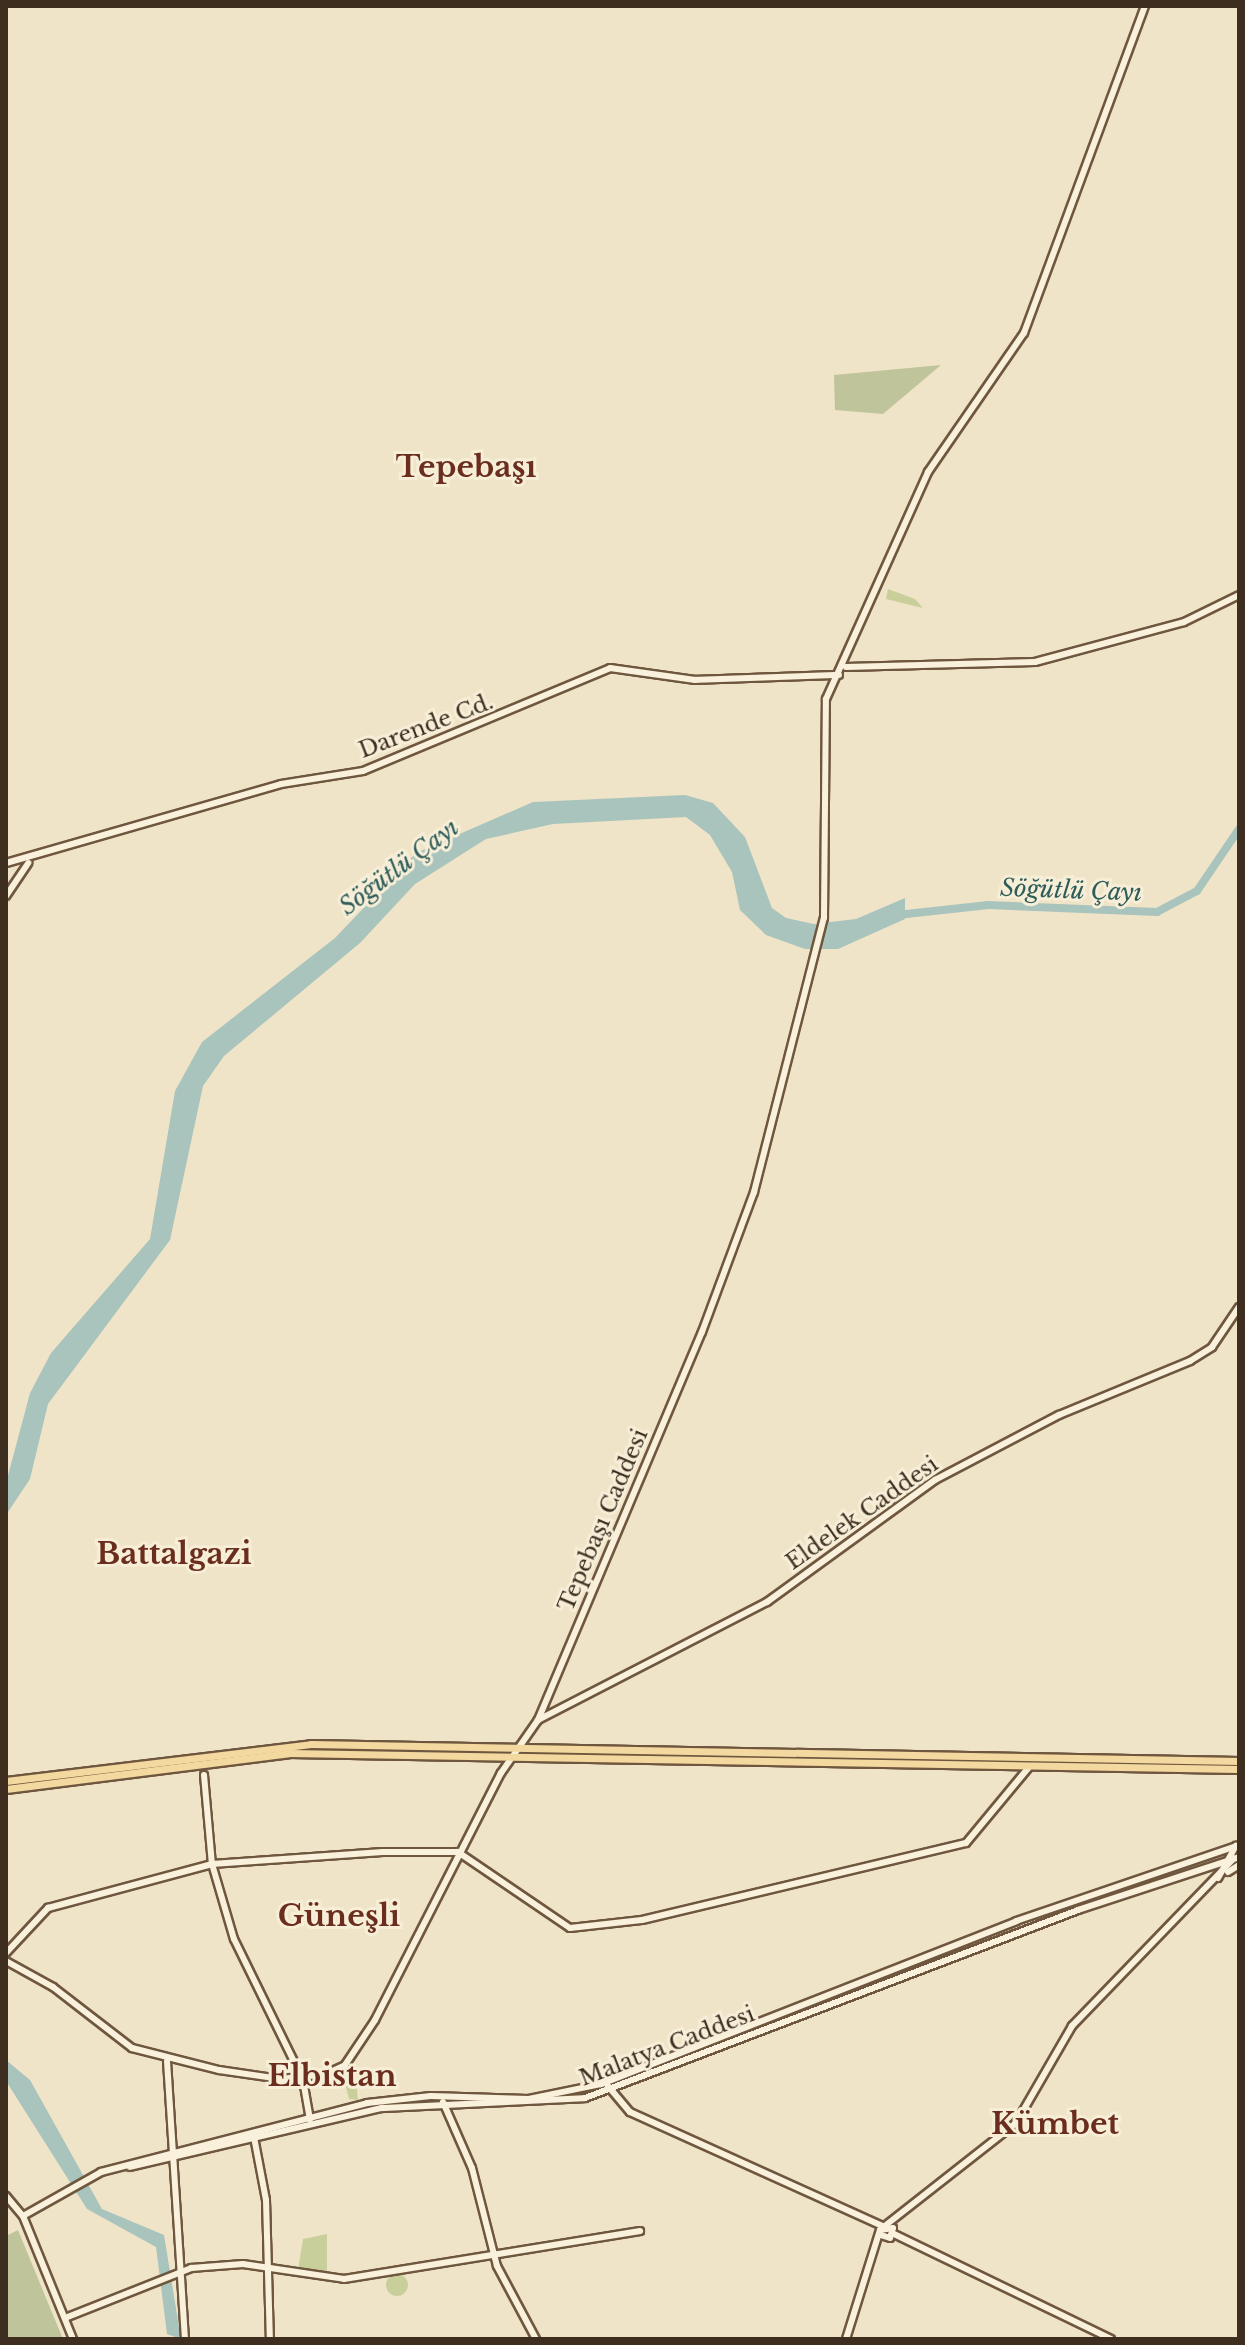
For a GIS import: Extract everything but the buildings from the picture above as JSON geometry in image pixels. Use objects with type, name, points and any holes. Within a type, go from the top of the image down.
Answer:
[{"type":"main road","points":[[6,1781],[284,1745],[1239,1761]]},
{"type":"main road","points":[[6,1789],[289,1753],[1239,1769]]},
{"type":"street","name":"Tepebaşı Caddesi","points":[[303,2080],[345,2065],[375,2020],[458,1852],[538,1720],[754,1192],[824,918],[823,711],[839,675],[846,667],[928,472],[1024,333],[1145,6]]},
{"type":"street","points":[[846,667],[1035,662],[1184,622],[1239,595]]},
{"type":"street","name":"Darende Cd.","points":[[6,863],[28,863],[281,784],[363,771],[610,668],[695,680],[839,675]]},
{"type":"street","points":[[6,896],[28,863]]},
{"type":"street","name":"Eldelek Caddesi","points":[[538,1720],[767,1602],[935,1480],[1059,1415],[1190,1361],[1212,1347],[1239,1307]]},
{"type":"street","points":[[6,1953],[48,1908],[210,1865],[458,1852],[570,1928],[586,1930],[966,1843],[1029,1767]]},
{"type":"street","points":[[204,1775],[210,1865],[234,1939],[303,2080],[310,2119]]},
{"type":"street","points":[[1228,1872],[1237,1857],[1238,1846]]},
{"type":"street","points":[[1216,1881],[1238,1846]]},
{"type":"street","points":[[23,2216],[72,2192],[88,2180],[174,2152],[310,2119],[442,2100],[528,2099],[608,2085],[1016,1921],[1238,1846]]},
{"type":"street","name":"Malatya Caddesi","points":[[608,2085],[1237,1857]]},
{"type":"street","points":[[846,2339],[887,2232],[910,2205],[1016,2123],[1072,2026],[1149,1939],[1239,1865]]},
{"type":"street","points":[[6,1961],[53,1987],[132,2048],[167,2061],[303,2080]]},
{"type":"street","points":[[167,2061],[174,2152],[176,2272],[185,2339]]},
{"type":"street","points":[[608,2085],[630,2112],[1111,2339]]},
{"type":"street","points":[[442,2100],[472,2168],[497,2257],[536,2339]]},
{"type":"street","points":[[174,2152],[254,2137],[310,2119]]},
{"type":"street","points":[[254,2137],[266,2200],[264,2268],[270,2339]]},
{"type":"street","points":[[6,2196],[23,2216],[73,2339]]},
{"type":"street","points":[[65,2318],[176,2272],[264,2268],[344,2279],[497,2257],[640,2231]]},
{"type":"green space","points":[[941,365],[883,414],[835,410],[834,375]]},
{"type":"green space","points":[[888,589],[915,599],[923,608],[886,599]]},
{"type":"green space","points":[[349,2067],[355,2069],[358,2100],[349,2099],[342,2071]]},
{"type":"green space","points":[[18,2230],[63,2339],[6,2339],[6,2236]]},
{"type":"green space","points":[[327,2234],[327,2272],[298,2270],[303,2239]]},
{"type":"green space","points":[[397,2274],[405,2277],[408,2285],[405,2293],[397,2296],[389,2293],[386,2285],[389,2277]]},
{"type":"water","points":[[685,795],[713,803],[745,837],[772,908],[786,918],[814,924],[856,919],[905,898],[905,919],[838,949],[805,949],[766,935],[740,910],[732,872],[710,835],[686,817],[553,824],[486,839],[415,884],[360,943],[224,1056],[203,1086],[170,1240],[48,1404],[30,1479],[6,1515],[6,1483],[30,1393],[51,1353],[150,1239],[175,1091],[202,1042],[335,938],[416,853],[533,802]]},
{"type":"water","points":[[6,2060],[30,2080],[102,2209],[164,2235],[181,2339],[167,2334],[156,2247],[87,2209],[6,2081]]},
{"type":"waterway","name":"Söğütlü Çayı","points":[[897,915],[988,905],[1157,912],[1197,891],[1239,829]]},
{"type":"district","name":"Tepebaşı","points":[[466,467]]},
{"type":"district","name":"Battalgazi","points":[[174,1554]]},
{"type":"district","name":"Güneşli","points":[[339,1916]]},
{"type":"district","name":"Elbistan","points":[[332,2076]]},
{"type":"district","name":"Kümbet","points":[[1055,2124]]}]
